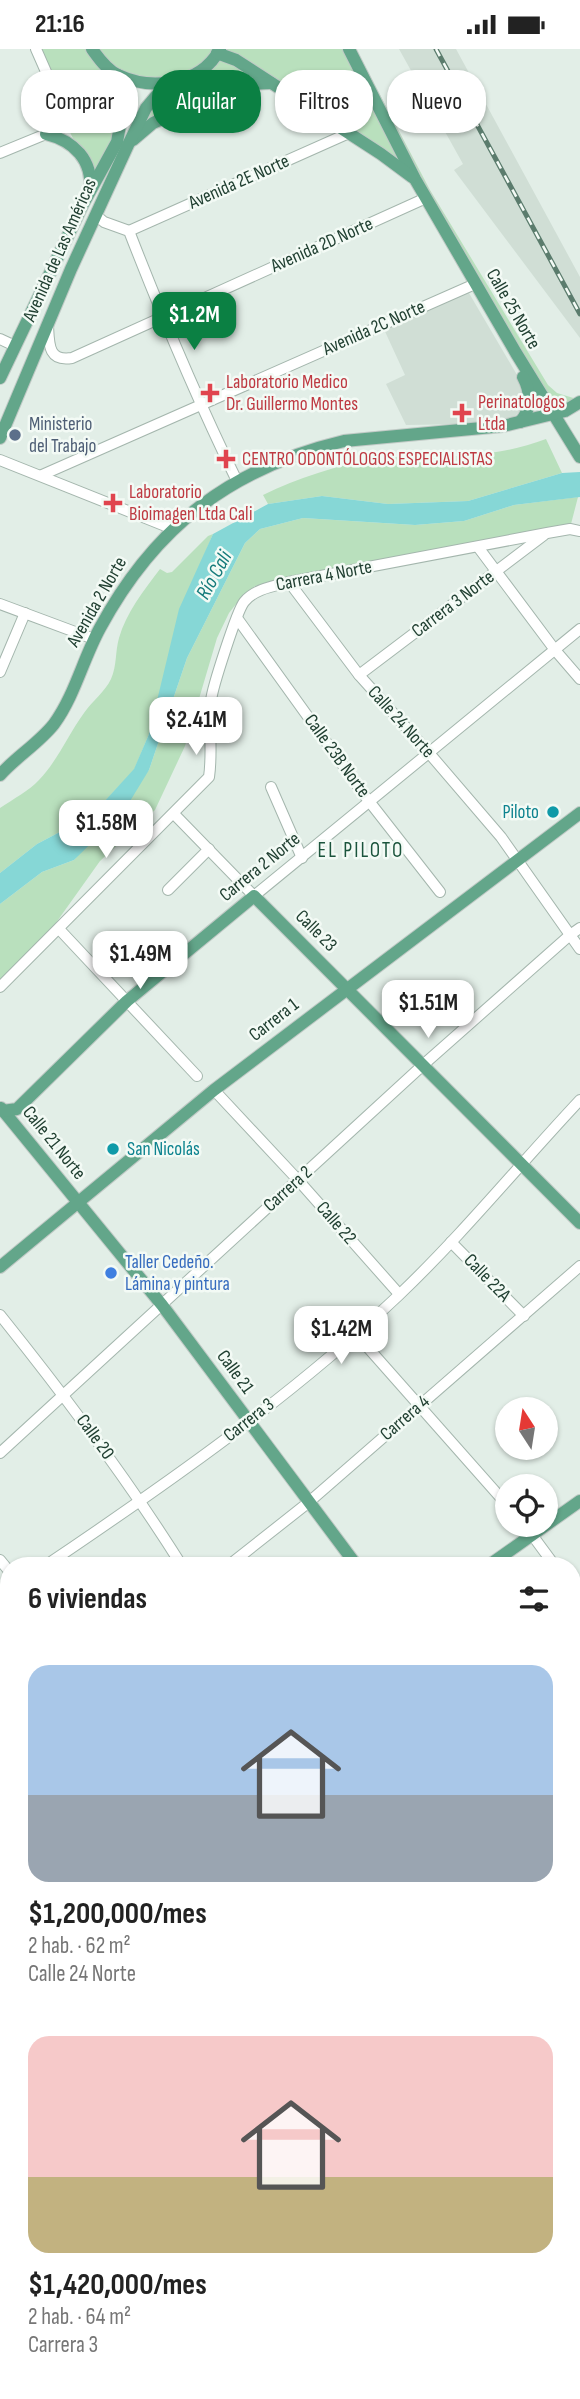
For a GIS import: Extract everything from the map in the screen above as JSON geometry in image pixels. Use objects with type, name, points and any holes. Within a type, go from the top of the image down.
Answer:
[{"type":"main road","points":[[92,49],[110,70]]},
{"type":"main road","name":"Calle 25 Norte","points":[[349,49],[415,179],[475,284],[553,414],[576,446]]},
{"type":"main road","points":[[199,70],[219,51]]},
{"type":"main road","name":"Calle 25 Norte","points":[[219,51],[236,59],[275,86]]},
{"type":"main road","points":[[128,145],[153,123],[191,106],[244,84],[271,83]]},
{"type":"main road","name":"Avenida de Las Américas","points":[[0,438],[128,145],[152,100]]},
{"type":"main road","name":"Avenida de Las Américas","points":[[0,378],[120,133]]},
{"type":"main road","name":"Calle 25 Norte","points":[[349,133],[415,179]]},
{"type":"main road","points":[[46,134],[69,142],[80,152],[90,175],[90,191]]},
{"type":"main road","points":[[516,353],[529,398],[527,415],[520,422]]},
{"type":"main road","name":"Avenida 2 Norte","points":[[3,768],[53,725],[67,702],[94,639],[124,586],[146,556],[200,505],[237,481],[319,447],[344,441],[467,431],[565,411],[580,402]]},
{"type":"main road","name":"Carrera 1","points":[[0,1267],[214,1090],[580,813]]},
{"type":"main road","name":"Calle 23","points":[[254,896],[580,1223]]},
{"type":"main road","name":"Carrera 2 Norte","points":[[17,1109],[127,1001],[254,896]]},
{"type":"main road","points":[[2,1109],[17,1109],[16,1127]]},
{"type":"main road","name":"Calle 21 Norte","points":[[2,1109],[79,1204]]},
{"type":"main road","name":"Calle 21","points":[[79,1204],[162,1305],[350,1557]]},
{"type":"main road","points":[[558,1517],[580,1501]]},
{"type":"main road","points":[[501,1557],[530,1537]]},
{"type":"street","points":[[0,153],[46,134],[62,115],[58,99],[36,49]]},
{"type":"street","name":"Avenida 2E Norte","points":[[129,231],[349,133]]},
{"type":"street","name":"Avenida 2D Norte","points":[[48,325],[51,350],[55,356],[66,359],[79,355],[426,198]]},
{"type":"street","points":[[97,216],[104,222],[129,231],[200,405],[237,481]]},
{"type":"street","name":"Avenida 2C Norte","points":[[42,475],[475,284]]},
{"type":"street","points":[[0,339],[15,346]]},
{"type":"street","points":[[0,460],[173,529]]},
{"type":"street","points":[[547,533],[570,529],[580,531]]},
{"type":"street","name":"Carrera 4 Norte","points":[[0,987],[209,777],[213,755],[211,699],[245,601],[263,589],[289,582],[547,533]]},
{"type":"street","name":"Carrera 3 Norte","points":[[359,675],[547,533]]},
{"type":"street","points":[[478,547],[580,679]]},
{"type":"street","name":"Calle 24 Norte","points":[[289,582],[359,675],[429,753],[575,931],[580,950]]},
{"type":"street","points":[[0,604],[94,639]]},
{"type":"street","points":[[0,672],[25,613]]},
{"type":"street","name":"Calle 23B Norte","points":[[237,618],[440,892]]},
{"type":"street","name":"Carrera 2 Norte","points":[[254,896],[580,629]]},
{"type":"street","points":[[271,787],[302,857]]},
{"type":"street","name":"Calle 23","points":[[174,814],[254,896]]},
{"type":"street","points":[[168,890],[209,849]]},
{"type":"street","points":[[59,929],[197,1076]]},
{"type":"street","name":"Carrera 2","points":[[0,1453],[423,1065],[575,931]]},
{"type":"street","name":"Calle 22","points":[[214,1090],[399,1294]]},
{"type":"street","name":"Carrera 3","points":[[58,1557],[141,1501],[248,1422],[355,1333],[451,1242],[580,1100]]},
{"type":"street","name":"Calle 22A","points":[[451,1242],[524,1315]]},
{"type":"street","name":"Carrera 4","points":[[239,1557],[309,1501],[580,1266]]},
{"type":"street","name":"Calle 20","points":[[0,1315],[64,1395],[141,1501],[176,1557]]},
{"type":"street","points":[[355,1333],[495,1492]]},
{"type":"street","points":[[534,1537],[549,1557]]},
{"type":"shaded area","points":[[399,49],[456,49],[467,70],[411,70]]},
{"type":"shaded area","points":[[486,104],[580,277],[580,338],[454,170],[463,164],[446,133],[486,133]]},
{"type":"shaded area","points":[[466,288],[520,380],[524,396],[520,411],[514,417],[502,420],[467,424],[406,425],[386,384],[405,375],[382,325]]},
{"type":"green space","points":[[36,49],[349,49],[359,55],[367,70],[275,70],[275,86],[261,83],[261,70],[152,70],[152,82],[138,79],[138,70],[44,70]]},
{"type":"green space","points":[[373,82],[387,108],[387,133],[400,133],[430,190],[548,385],[557,393],[580,400],[553,414],[415,179],[346,133],[373,133]]},
{"type":"green space","points":[[152,105],[152,130],[128,145],[138,133]]},
{"type":"green space","points":[[70,133],[117,133],[90,191],[90,175]]},
{"type":"green space","points":[[546,439],[562,473],[468,501],[388,504],[322,496],[268,504],[263,495],[318,473],[376,459],[482,454]]},
{"type":"green space","points":[[578,497],[571,524],[288,577],[255,586],[229,613],[217,638],[185,746],[155,810],[100,861],[53,927],[0,981],[0,904],[42,872],[74,860],[149,770],[187,658],[245,543],[260,529],[303,518],[415,525],[464,521],[514,505]]},
{"type":"green space","points":[[213,534],[195,577],[149,734],[134,770],[92,815],[37,844],[0,873],[0,808],[39,780],[84,713],[108,684],[126,620],[160,569],[167,573],[172,572]]},
{"type":"water","name":"Río Cali","points":[[580,472],[580,497],[514,505],[464,521],[415,525],[303,518],[260,529],[245,543],[187,658],[149,770],[124,811],[74,860],[42,872],[0,904],[0,873],[37,844],[92,815],[134,769],[149,734],[179,609],[213,534],[268,504],[322,496],[388,504],[468,501],[562,473]]},
{"type":"railway","points":[[436,49],[580,314]]},
{"type":"place","name":"Laboratorio Medico Dr. Guillermo Montes","points":[[210,393]]},
{"type":"place","name":"Perinatologos Ltda","points":[[462,413]]},
{"type":"place","name":"Ministerio del Trabajo","points":[[15,435]]},
{"type":"place","name":"CENTRO ODONTÓLOGOS ESPECIALISTAS","points":[[226,459]]},
{"type":"place","name":"Laboratorio Bioimagen Ltda Cali","points":[[113,503]]},
{"type":"place","name":"Piloto","points":[[553,812]]},
{"type":"place","name":"San Nicolás","points":[[113,1149]]},
{"type":"place","name":"Taller Cedeño. Lámina y pintura","points":[[111,1273]]},
{"type":"district","name":"EL PILOTO","points":[[361,850]]}]
